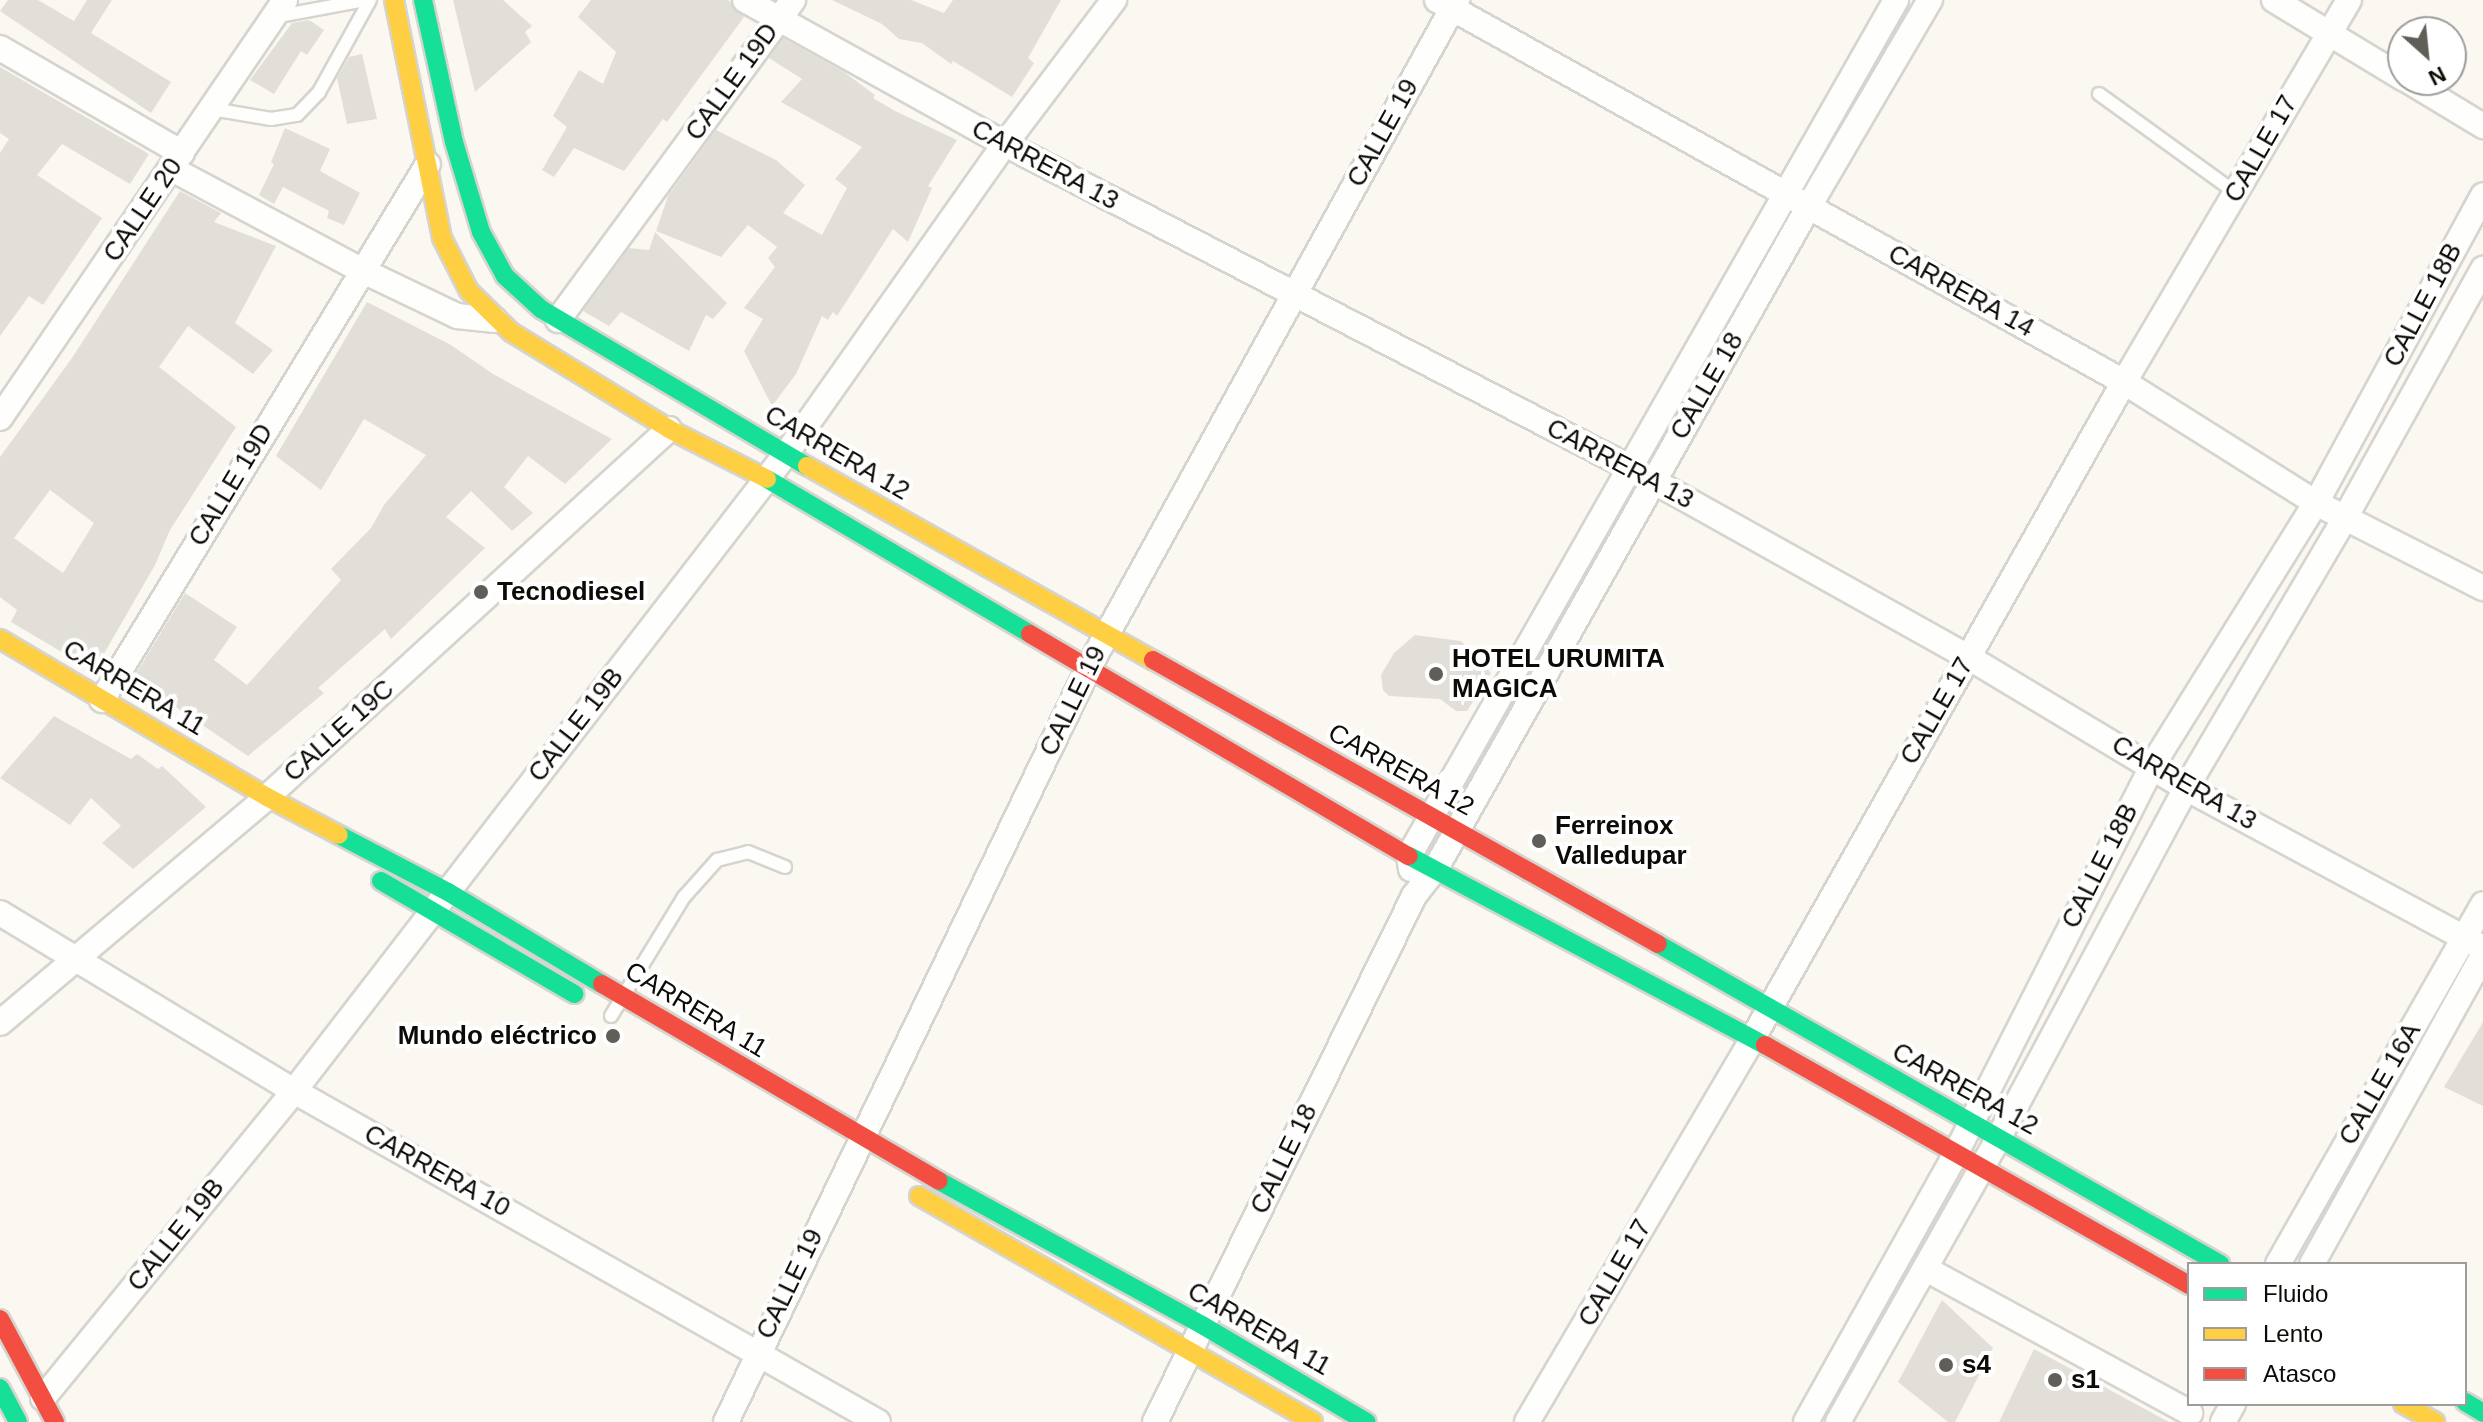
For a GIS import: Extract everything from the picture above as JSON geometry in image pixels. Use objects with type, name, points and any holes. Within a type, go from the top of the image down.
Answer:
[{"type":"street","points":[[394,0],[437,218],[449,256],[469,291],[495,320],[669,429],[766,479],[1090,665],[1409,856],[1753,1038],[2187,1284]]},
{"type":"street","name":"CARRERA 12","points":[[423,0],[454,142],[487,248],[517,288],[558,320],[786,454],[1457,830],[2217,1262]]},
{"type":"street","name":"CARRERA 13","points":[[745,0],[1005,144],[1630,468],[1968,657],[2186,788],[2474,942]]},
{"type":"street","name":"CALLE 19D","points":[[558,320],[793,0]]},
{"type":"street","name":"CALLE 19B","points":[[13,1420],[43,1398],[294,1091],[434,912],[786,454],[1005,144],[1114,0]]},
{"type":"street","name":"CALLE 18","points":[[1409,856],[1896,0]]},
{"type":"street","name":"CALLE 18","points":[[1155,1422],[1414,896],[1436,868],[1809,206],[1930,0]]},
{"type":"street","points":[[2274,0],[2387,68]]},
{"type":"street","name":"CALLE 17","points":[[1527,1422],[1753,1038],[2124,382],[2349,0]]},
{"type":"street","name":"CARRERA 14","points":[[1449,3],[1783,194],[2124,382],[2316,503],[2483,588]]},
{"type":"street","name":"CALLE 19","points":[[726,1422],[853,1152],[1090,665],[1449,3]]},
{"type":"street","name":"CALLE 20","points":[[0,418],[280,8]]},
{"type":"street","points":[[0,48],[177,161],[361,270],[457,316],[495,320]]},
{"type":"street","points":[[2433,96],[2483,126]]},
{"type":"street","name":"CALLE 19D","points":[[102,700],[428,164]]},
{"type":"street","name":"CALLE 18B","points":[[1806,1422],[1955,1155],[2152,766],[2316,503],[2483,195]]},
{"type":"street","name":"CALLE 18B","points":[[1838,1422],[1999,1137],[2186,788],[2345,518],[2483,269]]},
{"type":"street","name":"CALLE 19C","points":[[0,1023],[260,802],[669,429]]},
{"type":"street","name":"CARRERA 11","points":[[0,639],[102,700],[343,859]]},
{"type":"street","name":"CARRERA 11","points":[[0,660],[260,802],[448,892],[622,996],[853,1152],[1202,1325],[1367,1422]]},
{"type":"street","points":[[1409,856],[1414,896]]},
{"type":"street","points":[[369,874],[604,1012]]},
{"type":"street","name":"CALLE 16A","points":[[2279,1262],[2474,942],[2483,904]]},
{"type":"street","name":"CARRERA 10","points":[[0,913],[294,1091],[878,1422]]},
{"type":"street","name":"CALLE 16A","points":[[2313,1262],[2483,956]]},
{"type":"street","name":"CARRERA 11","points":[[905,1188],[1313,1422]]},
{"type":"street","points":[[1926,1269],[2190,1413]]},
{"type":"street","points":[[0,1319],[55,1422]]},
{"type":"street","points":[[0,1388],[13,1420]]},
{"type":"street","points":[[2407,1406],[2435,1422]]},
{"type":"lane","points":[[280,8],[367,0]]},
{"type":"lane","points":[[212,109],[271,119],[297,115],[319,92],[367,0]]},
{"type":"lane","points":[[2099,94],[2235,192]]},
{"type":"lane","points":[[604,1012],[622,996],[684,897],[717,860],[748,852],[785,867]]},
{"type":"building","points":[[8,0],[38,0],[74,21],[87,0],[112,0],[91,33],[171,82],[151,113],[0,11]]},
{"type":"building","points":[[453,0],[503,0],[532,26],[525,32],[531,42],[475,92]]},
{"type":"building","points":[[591,0],[728,0],[744,17],[667,122],[663,119],[624,171],[574,148],[554,177],[542,170],[567,127],[553,116],[579,70],[603,84],[616,52],[578,17]]},
{"type":"building","points":[[832,0],[911,0],[944,13],[953,0],[1061,0],[1028,58],[1034,63],[1012,97],[953,61],[951,64],[922,43],[899,39],[882,24]]},
{"type":"building","points":[[309,20],[324,30],[307,55],[301,51],[274,94],[250,80],[292,23]]},
{"type":"building","points":[[783,38],[844,72],[875,95],[873,98],[895,111],[957,140],[928,186],[932,188],[908,242],[893,229],[837,316],[833,312],[828,320],[822,316],[796,374],[772,406],[744,351],[763,319],[744,308],[775,267],[768,258],[777,247],[748,225],[721,257],[656,231],[668,196],[716,130],[776,160],[805,185],[783,213],[822,235],[847,188],[835,179],[862,147],[781,102],[802,79],[769,58]]},
{"type":"building","points":[[362,54],[377,119],[347,124],[337,78],[349,57]]},
{"type":"building","points":[[0,67],[149,154],[130,184],[62,144],[37,175],[102,218],[43,305],[29,296],[0,336],[0,153],[9,139],[0,133]]},
{"type":"building","points":[[285,128],[330,149],[320,171],[360,193],[344,225],[327,218],[329,211],[283,187],[274,204],[259,195],[274,164],[271,162]]},
{"type":"building","points":[[180,191],[221,213],[214,222],[276,246],[235,323],[273,350],[253,374],[188,326],[159,367],[236,427],[170,530],[155,565],[94,671],[11,622],[17,610],[0,597],[0,457],[72,358]],"holes":[[[50,490],[94,523],[63,573],[14,538]]]},
{"type":"building","points":[[655,232],[727,303],[713,319],[706,315],[689,351],[621,312],[609,326],[583,311],[629,248],[649,250]]},
{"type":"building","points":[[367,302],[451,345],[493,374],[612,439],[565,484],[528,456],[504,487],[533,513],[512,531],[471,491],[446,517],[485,548],[391,639],[385,629],[318,688],[324,693],[248,756],[161,697],[154,707],[126,690],[185,593],[237,627],[214,660],[247,685],[341,580],[331,569],[371,528],[384,505],[426,455],[364,419],[321,490],[276,456]]},
{"type":"building","name":"HOTEL URUMITA MAGICA","points":[[1415,635],[1461,641],[1491,673],[1467,711],[1456,711],[1440,699],[1389,696],[1383,690],[1381,675],[1394,653]]},
{"type":"building","points":[[54,716],[131,759],[137,754],[158,769],[162,766],[206,807],[133,869],[102,843],[121,826],[91,798],[70,825],[0,778]]},
{"type":"building","points":[[2483,1022],[2483,1106],[2444,1087]]},
{"type":"building","name":"s4","points":[[1942,1300],[1993,1348],[1955,1422],[1948,1422],[1898,1382]]},
{"type":"building","name":"s1","points":[[2034,1349],[2169,1422],[1999,1422]]},
{"type":"traffic: fast","points":[[423,0],[454,142],[481,232],[505,276],[541,309],[807,466]]},
{"type":"traffic: fast","points":[[767,479],[1030,634]]},
{"type":"traffic: fast","points":[[339,835],[448,892],[602,984]]},
{"type":"traffic: fast","points":[[1409,856],[1765,1045]]},
{"type":"traffic: fast","points":[[381,881],[574,994]]},
{"type":"traffic: fast","points":[[1658,944],[2216,1262]]},
{"type":"traffic: fast","points":[[939,1181],[1202,1325],[1367,1422]]},
{"type":"traffic: fast","points":[[0,1388],[18,1422]]},
{"type":"traffic: fast","points":[[2467,1403],[2483,1413]]},
{"type":"traffic: slow","points":[[394,0],[442,238],[469,291],[511,332],[669,429],[767,479]]},
{"type":"traffic: slow","points":[[807,466],[1153,660]]},
{"type":"traffic: slow","points":[[0,639],[267,797],[339,835]]},
{"type":"traffic: slow","points":[[919,1196],[1313,1422]]},
{"type":"traffic: slow","points":[[2407,1406],[2435,1422]]},
{"type":"traffic: jam","points":[[1030,634],[1409,856]]},
{"type":"traffic: jam","points":[[1153,660],[1658,944]]},
{"type":"traffic: jam","points":[[602,984],[939,1181]]},
{"type":"traffic: jam","points":[[1765,1045],[2187,1284]]},
{"type":"traffic: jam","points":[[0,1319],[55,1422]]},
{"type":"place","name":"Tecnodiesel","points":[[481,592]]},
{"type":"place","name":"HOTEL URUMITA MAGICA","points":[[1436,674]]},
{"type":"place","name":"Ferreinox Valledupar","points":[[1539,841]]},
{"type":"place","name":"Mundo eléctrico","points":[[613,1036]]},
{"type":"place","name":"s4","points":[[1946,1365]]},
{"type":"place","name":"s1","points":[[2055,1380]]}]
